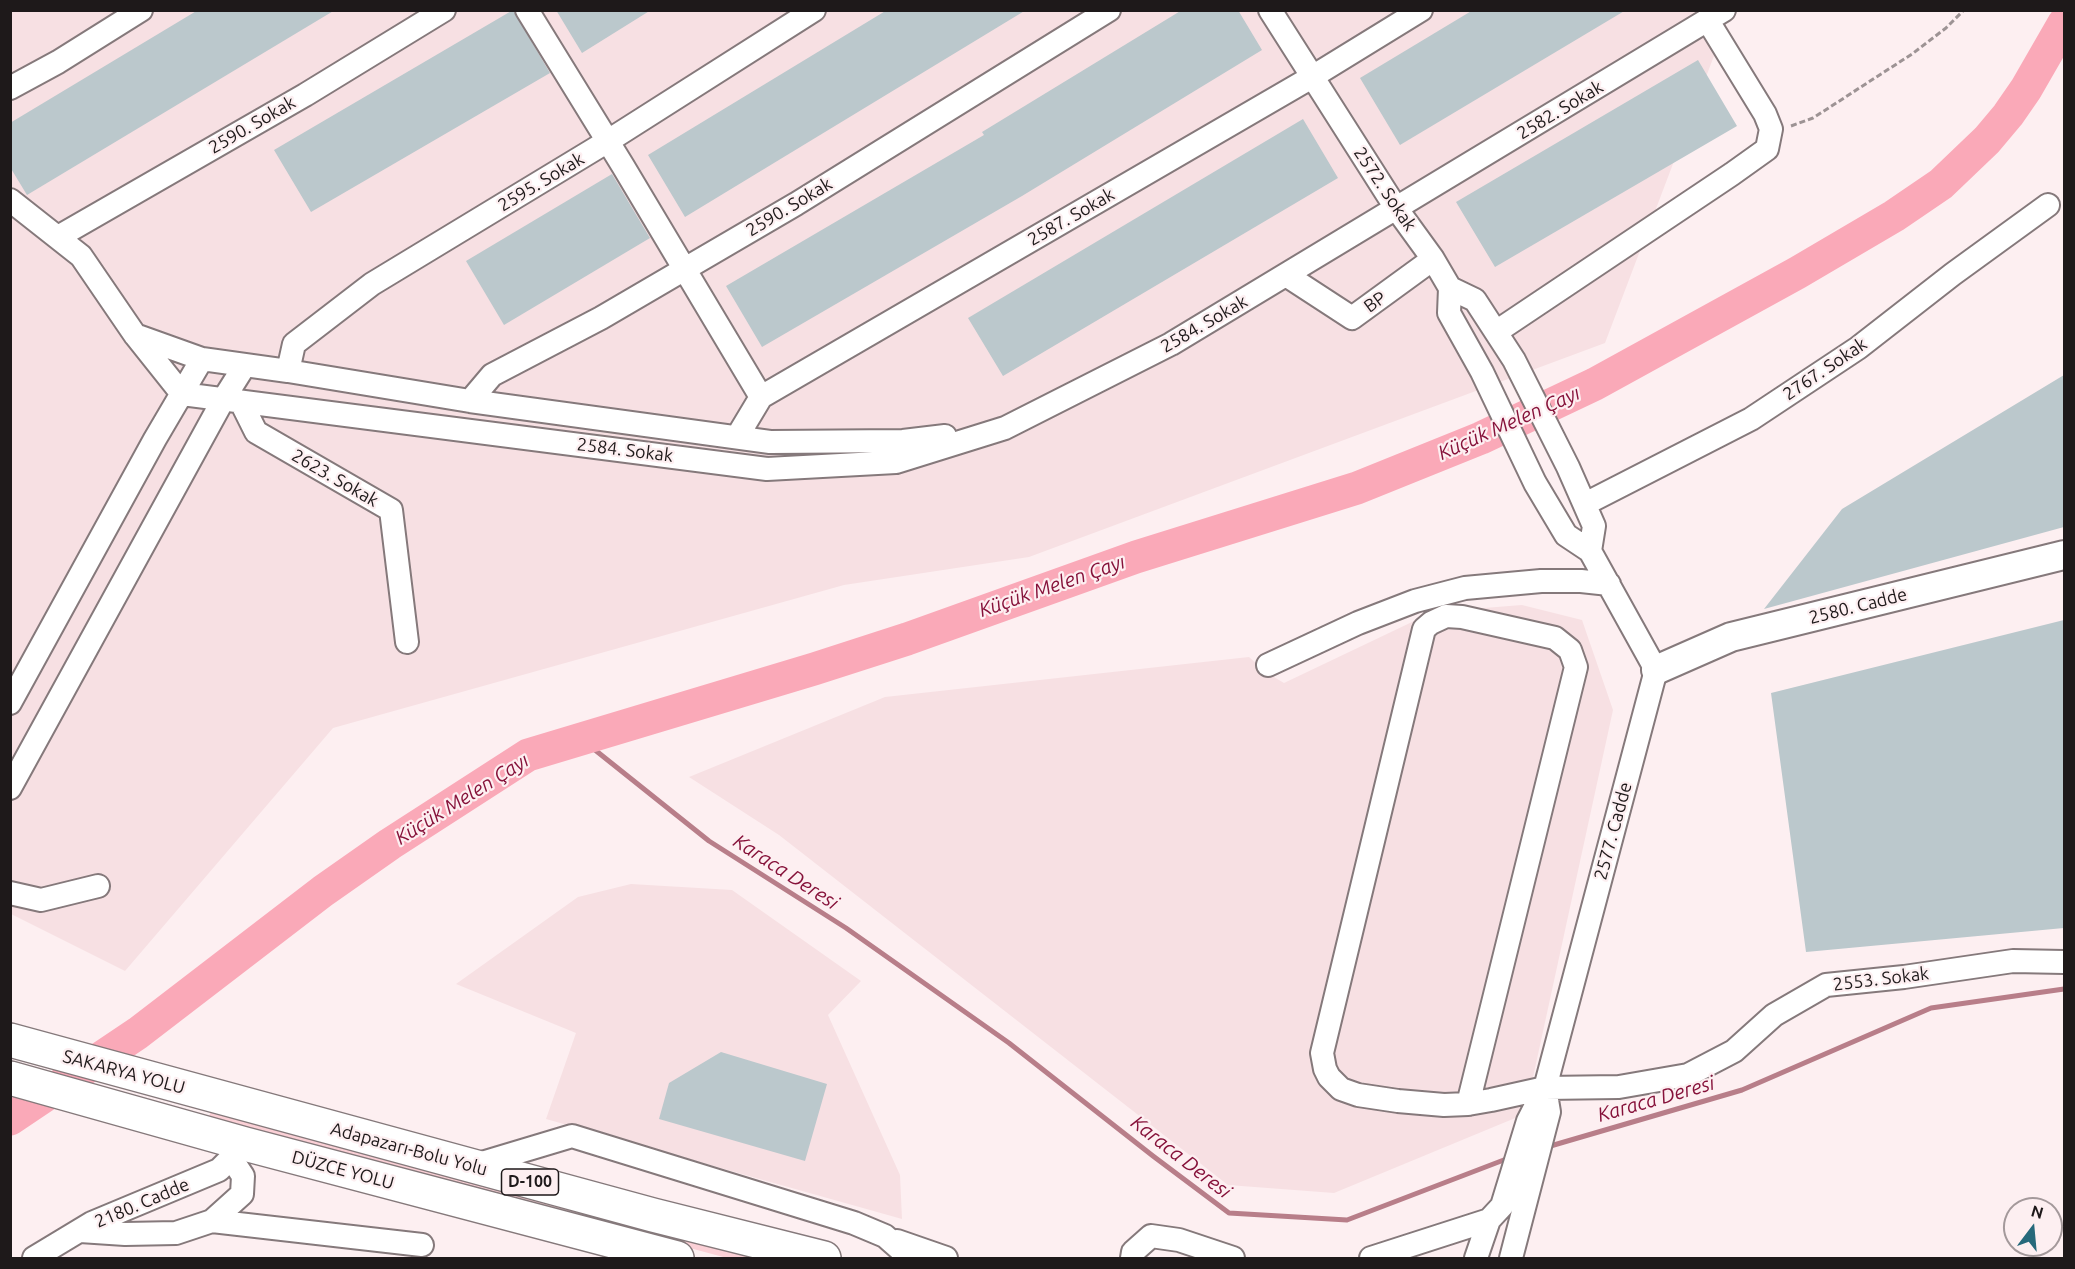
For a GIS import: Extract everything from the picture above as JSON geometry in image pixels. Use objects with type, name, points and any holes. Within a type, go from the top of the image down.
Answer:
[{"type":"highway","name":"SAKARYA YOLU","points":[[10,1041],[237,1103]]},
{"type":"highway","name":"DÜZCE YOLU","points":[[10,1078],[231,1146],[677,1258]]},
{"type":"highway","name":"Adapazarı-Bolu Yolu","points":[[237,1103],[824,1258]]},
{"type":"main road","name":"2580. Cadde","points":[[1656,670],[1731,637],[2064,555]]},
{"type":"street","points":[[10,88],[58,62],[141,10]]},
{"type":"street","name":"2590. Sokak","points":[[58,237],[278,111],[444,10]]},
{"type":"street","points":[[527,10],[761,397]]},
{"type":"street","name":"2595. Sokak","points":[[288,371],[294,344],[372,284],[608,141],[814,10]]},
{"type":"street","name":"2590. Sokak","points":[[470,401],[492,375],[601,318],[796,204],[1109,10]]},
{"type":"street","name":"2572. Sokak","points":[[1270,10],[1396,208],[1433,259],[1450,288],[1449,313],[1482,372],[1535,483],[1566,534],[1590,551]]},
{"type":"street","name":"2587. Sokak","points":[[736,437],[761,397],[1421,10]]},
{"type":"street","points":[[1496,332],[1767,149],[1771,129],[1716,16]]},
{"type":"street","name":"2582. Sokak","points":[[1396,208],[1716,16]]},
{"type":"street","points":[[10,200],[81,256],[135,335],[182,394]]},
{"type":"street","name":"2767. Sokak","points":[[1585,504],[1761,412],[1858,348],[1953,274],[2048,205]]},
{"type":"street","name":"2584. Sokak","points":[[182,394],[767,469],[896,462],[1005,428],[1172,344],[1396,208]]},
{"type":"street","name":"BP","points":[[1286,275],[1352,318],[1433,259]]},
{"type":"street","points":[[1450,288],[1475,300],[1514,360],[1568,467],[1594,526],[1590,551],[1656,670]]},
{"type":"street","name":"2584. Sokak","points":[[135,335],[202,359],[470,401],[770,442],[903,441],[1005,428]]},
{"type":"street","points":[[10,704],[202,359]]},
{"type":"street","points":[[10,788],[232,401],[245,365]]},
{"type":"street","name":"2623. Sokak","points":[[232,401],[256,432],[391,510],[407,642]]},
{"type":"street","points":[[1268,665],[1358,622],[1415,601],[1465,588],[1540,581],[1581,581],[1608,584]]},
{"type":"street","name":"2553. Sokak","points":[[1468,1104],[1576,667],[1570,650],[1555,638],[1454,616],[1439,618],[1424,629],[1322,1053],[1329,1077],[1334,1084],[1349,1093],[1421,1104],[1468,1104],[1545,1088],[1619,1087],[1688,1075],[1734,1051],[1774,1015],[1826,985],[1904,977],[2013,961],[2064,962]]},
{"type":"street","name":"2577. Cadde","points":[[1545,1088],[1656,670]]},
{"type":"street","points":[[10,893],[41,900],[98,886]]},
{"type":"street","points":[[1511,1258],[1549,1112],[1545,1088]]},
{"type":"street","points":[[1476,1258],[1496,1213],[1528,1122],[1545,1088]]},
{"type":"street","points":[[471,1166],[572,1136],[820,1213],[946,1258]]},
{"type":"street","points":[[80,1231],[125,1234],[176,1233],[212,1221],[242,1194],[243,1176],[231,1146]]},
{"type":"street","name":"2180. Cadde","points":[[34,1258],[92,1224],[219,1170],[231,1146]]},
{"type":"street","points":[[1371,1258],[1496,1213]]},
{"type":"street","points":[[212,1221],[423,1245]]},
{"type":"street","points":[[885,1236],[910,1258]]},
{"type":"street","points":[[1132,1258],[1134,1252],[1151,1236],[1179,1240],[1233,1258]]},
{"type":"path","points":[[1771,129],[1790,127],[1813,118],[1912,54],[1946,28],[1964,10]]},
{"type":"shaded area","points":[[11,11],[1731,11],[1605,343],[1029,557],[844,585],[333,728],[125,971],[11,914]]},
{"type":"shaded area","points":[[1522,605],[1582,620],[1613,710],[1525,1114],[1334,1193],[1228,1185],[779,835],[689,777],[885,697],[1249,657],[1267,673],[1284,683],[1433,612]]},
{"type":"shaded area","points":[[631,884],[732,890],[861,981],[828,1015],[900,1175],[902,1219],[546,1119],[576,1033],[456,984],[578,897]]},
{"type":"shaded area","points":[[211,1111],[775,1258],[727,1258],[208,1119]]},
{"type":"building","points":[[198,10],[335,10],[27,195],[10,167],[10,123]]},
{"type":"building","points":[[513,10],[550,73],[311,212],[274,150]]},
{"type":"building","points":[[556,10],[651,10],[582,53]]},
{"type":"building","points":[[887,10],[1026,10],[685,217],[648,155]]},
{"type":"building","points":[[1182,10],[1238,10],[1262,50],[1022,196],[762,347],[726,286],[984,135],[982,132]]},
{"type":"building","points":[[1473,10],[1626,10],[1400,145],[1360,78]]},
{"type":"building","points":[[1698,60],[1737,126],[1495,267],[1456,202]]},
{"type":"building","points":[[1303,119],[1338,178],[1003,376],[968,318]]},
{"type":"building","points":[[612,174],[650,238],[504,325],[466,261]]},
{"type":"building","points":[[2064,375],[2064,527],[1764,609],[1842,509]]},
{"type":"building","points":[[2064,620],[2064,928],[1806,952],[1771,693]]},
{"type":"building","points":[[721,1052],[827,1084],[805,1161],[659,1119],[669,1083]]},
{"type":"waterway","name":"Küçük Melen Çayı","points":[[10,1119],[138,1033],[323,891],[390,844],[528,755],[814,669],[907,639],[1136,557],[1357,488],[1481,438],[1595,384],[1797,273],[1894,216],[1941,184],[1987,140],[2008,115],[2026,89],[2064,23]]},
{"type":"waterway","name":"Karaca Deresi","points":[[580,738],[709,841],[846,928],[1009,1043],[1229,1213],[1347,1220],[1509,1158]]},
{"type":"waterway","name":"Karaca Deresi","points":[[1547,1147],[1742,1090],[1931,1008],[2064,989]]}]
